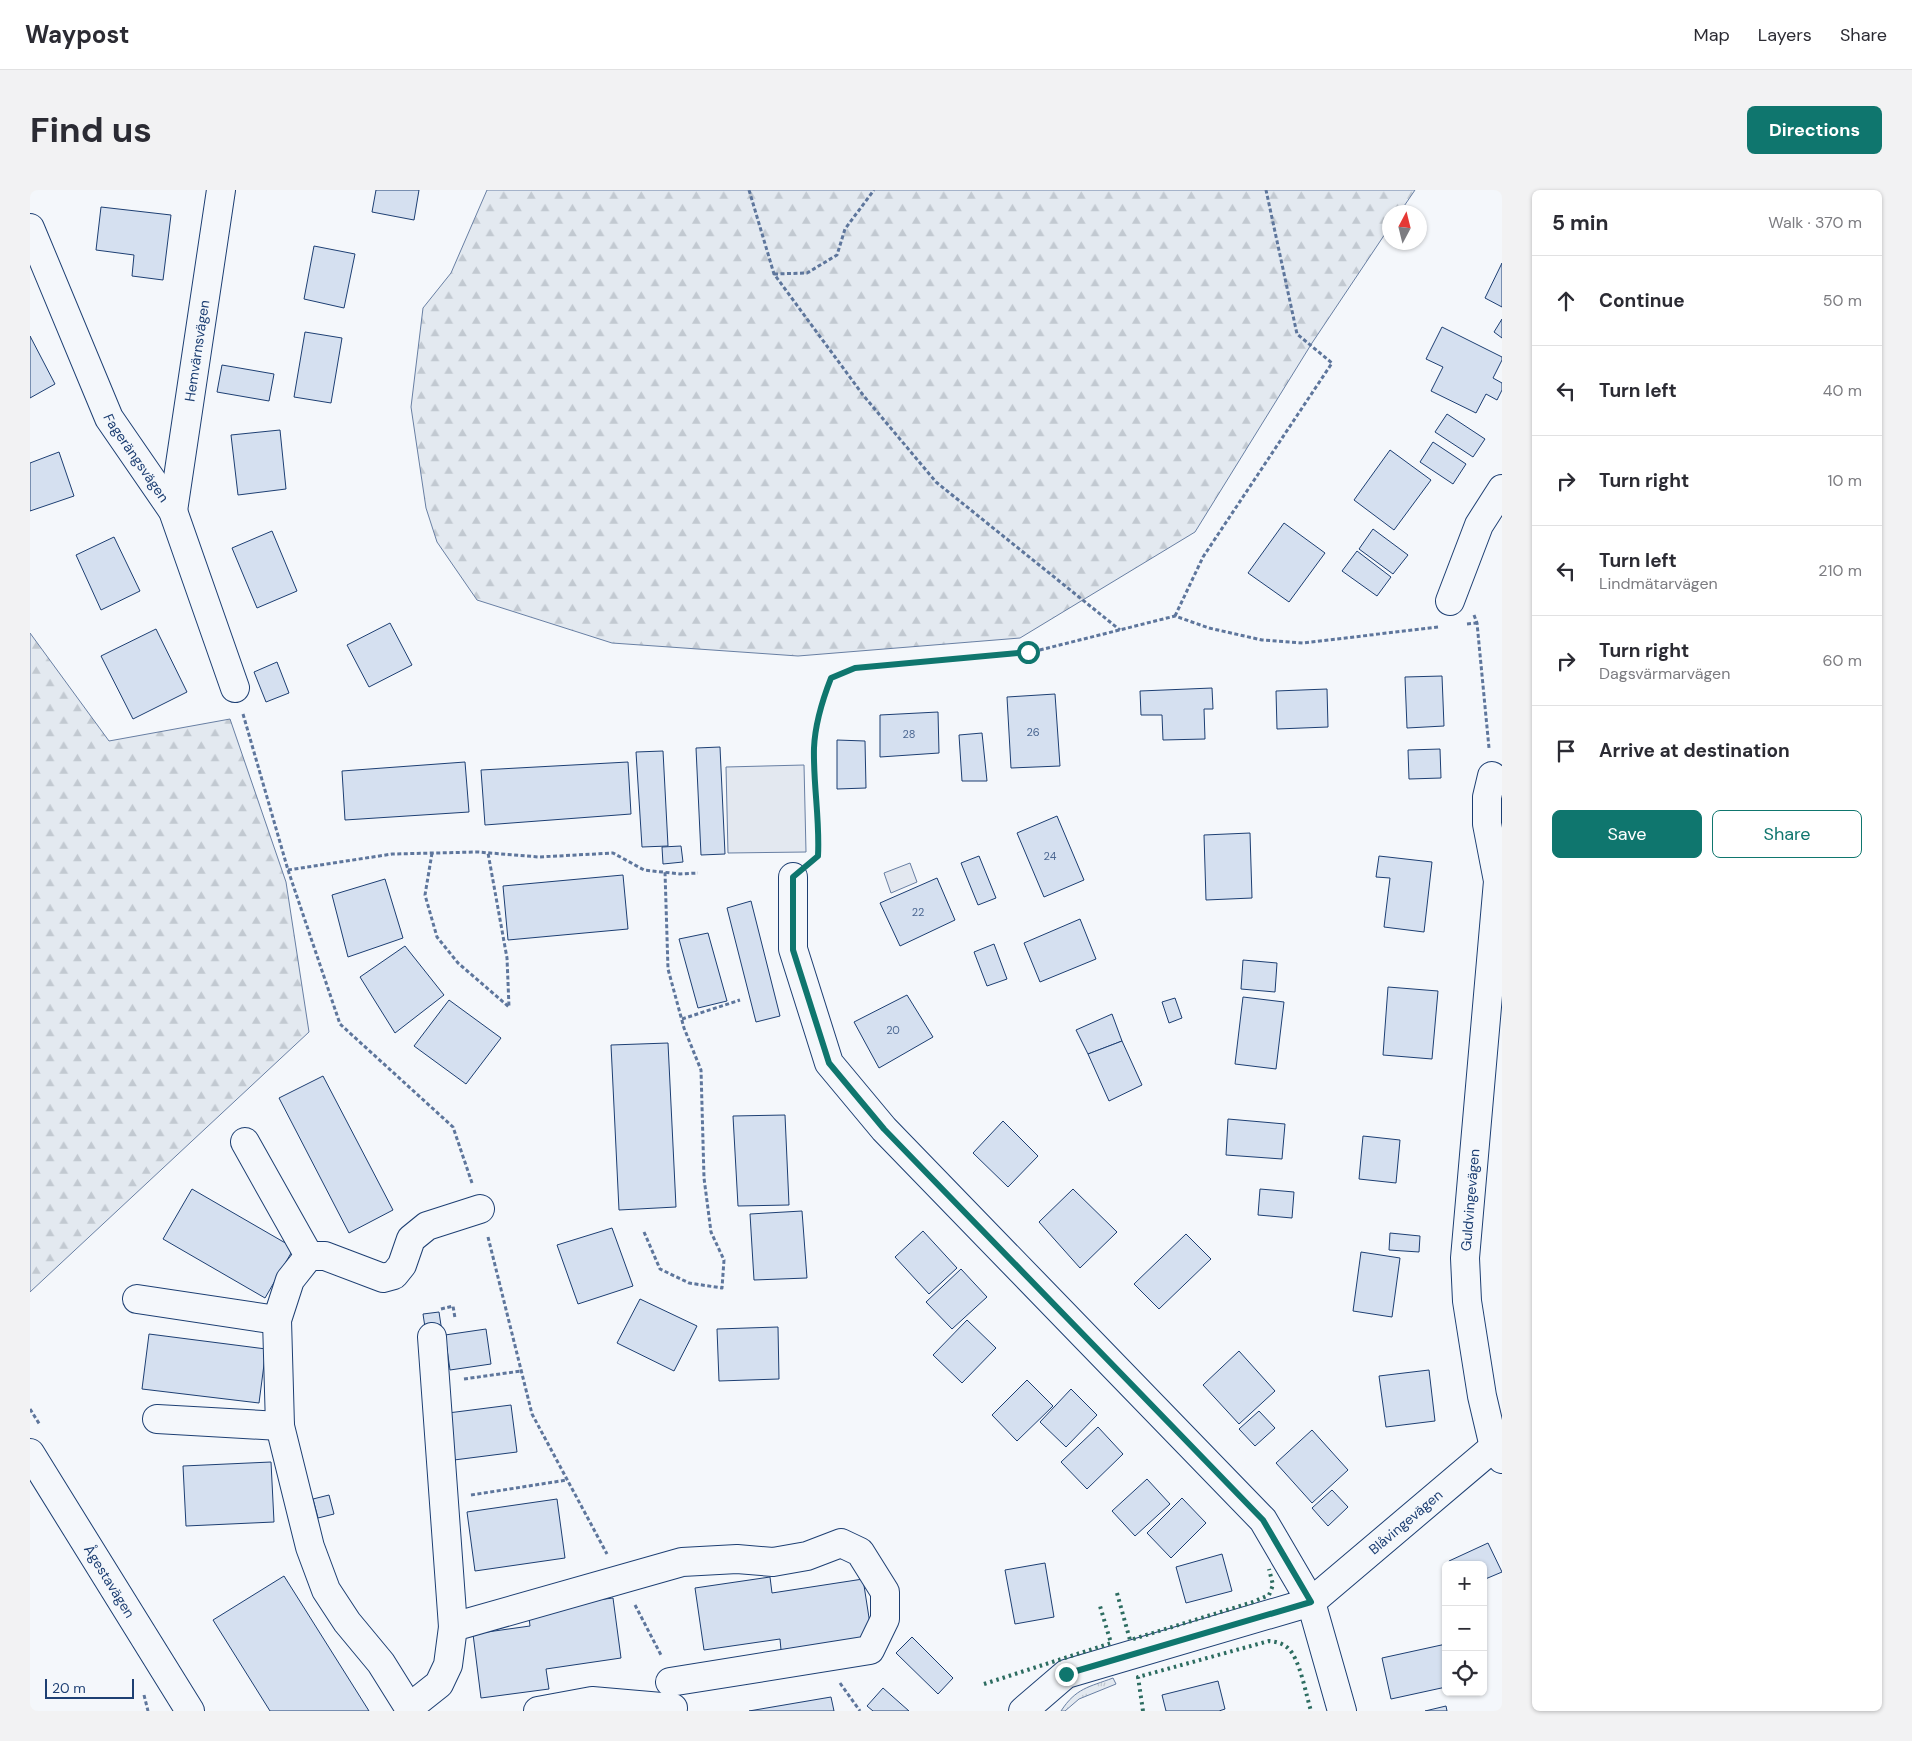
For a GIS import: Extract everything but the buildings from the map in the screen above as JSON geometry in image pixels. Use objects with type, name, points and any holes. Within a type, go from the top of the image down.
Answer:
[{"type":"street","name":"Hemvärnsvägen","points":[[173,511],[221,190]]},
{"type":"street","name":"Fagerängsvägen","points":[[30,228],[109,418],[173,511],[235,688]]},
{"type":"street","points":[[1454,613],[1479,525],[1502,489]]},
{"type":"street","name":"Guldvingevägen","points":[[1492,776],[1487,797],[1487,824],[1498,880],[1497,951],[1465,1258],[1467,1301],[1482,1396],[1499,1449]]},
{"type":"street","points":[[793,877],[793,950],[829,1063],[884,1129],[1263,1520],[1311,1602],[1342,1711]]},
{"type":"street","points":[[245,1142],[309,1256]]},
{"type":"street","points":[[309,1256],[325,1256],[383,1278],[394,1275],[402,1264],[411,1239],[427,1226],[480,1209]]},
{"type":"street","points":[[309,1256],[290,1280],[277,1320],[280,1426],[310,1547],[326,1590],[347,1622],[380,1663],[410,1709],[439,1684],[448,1665],[453,1627],[432,1337]]},
{"type":"street","points":[[137,1299],[277,1320]]},
{"type":"street","points":[[157,1419],[280,1426]]},
{"type":"street","name":"Blåvingevägen","points":[[1311,1602],[1499,1449]]},
{"type":"street","name":"Ågestavägen","points":[[30,1453],[190,1711]]},
{"type":"street","points":[[453,1627],[682,1562],[737,1559],[773,1562],[807,1556],[841,1543],[860,1552],[885,1592],[885,1619],[870,1650],[671,1695],[592,1701],[538,1711]]},
{"type":"street","points":[[1022,1711],[1066,1674],[1311,1602]]},
{"type":"path","points":[[749,190],[774,274],[863,396],[936,482],[1121,630]]},
{"type":"path","points":[[774,274],[807,273],[838,255],[845,229],[874,190]]},
{"type":"path","points":[[1175,616],[1203,557],[1332,364],[1297,334],[1266,190]]},
{"type":"path","points":[[1454,613],[1472,609],[1477,623],[1492,776]]},
{"type":"path","points":[[1454,613],[1477,623]]},
{"type":"path","points":[[793,877],[818,856],[819,839],[814,748],[820,707],[831,678],[855,668],[1028,652],[1175,616],[1209,628],[1262,640],[1303,643],[1438,627]]},
{"type":"path","points":[[432,853],[425,895],[437,937],[458,963],[509,1007],[507,958],[488,853]]},
{"type":"path","points":[[288,870],[392,854],[488,853],[538,857],[613,853],[644,870],[680,874],[698,873]]},
{"type":"path","points":[[644,1232],[660,1269],[690,1283],[722,1288],[724,1260],[711,1232],[704,1178],[701,1070],[682,1019],[668,969],[665,872]]},
{"type":"path","points":[[682,1019],[740,1000]]},
{"type":"path","points":[[435,1383],[521,1371]]},
{"type":"path","points":[[444,1500],[567,1480]]},
{"type":"green space","points":[[487,190],[1415,190],[1405,205],[1382,205],[1382,238],[1312,343],[1195,532],[1020,638],[798,656],[612,643],[477,600],[437,542],[426,508],[411,407],[423,308],[451,273]]},
{"type":"green space","points":[[30,633],[109,741],[230,719],[286,882],[309,1032],[30,1292]]},
{"type":"green space","points":[[1113,1678],[1116,1684],[1079,1699],[1065,1711],[1061,1711],[1072,1697],[1084,1689]]},
{"type":"shaded area","points":[[804,765],[806,852],[728,853],[726,767]]},
{"type":"shaded area","points":[[910,863],[917,882],[891,893],[884,873]]},
{"type":"hedge","points":[[1117,1593],[1130,1640],[1253,1602],[1269,1595],[1273,1585],[1269,1569]]},
{"type":"hedge","points":[[984,1684],[1111,1643],[1100,1606]]},
{"type":"hedge","points":[[1143,1711],[1138,1677],[1269,1641],[1284,1645],[1292,1653],[1299,1669],[1311,1711]]},
{"type":"route","points":[[1028,652],[855,668],[831,678],[820,707],[814,748],[819,839],[818,856],[793,877],[793,950],[829,1063],[884,1129],[1263,1520],[1311,1602],[1066,1674]]}]
